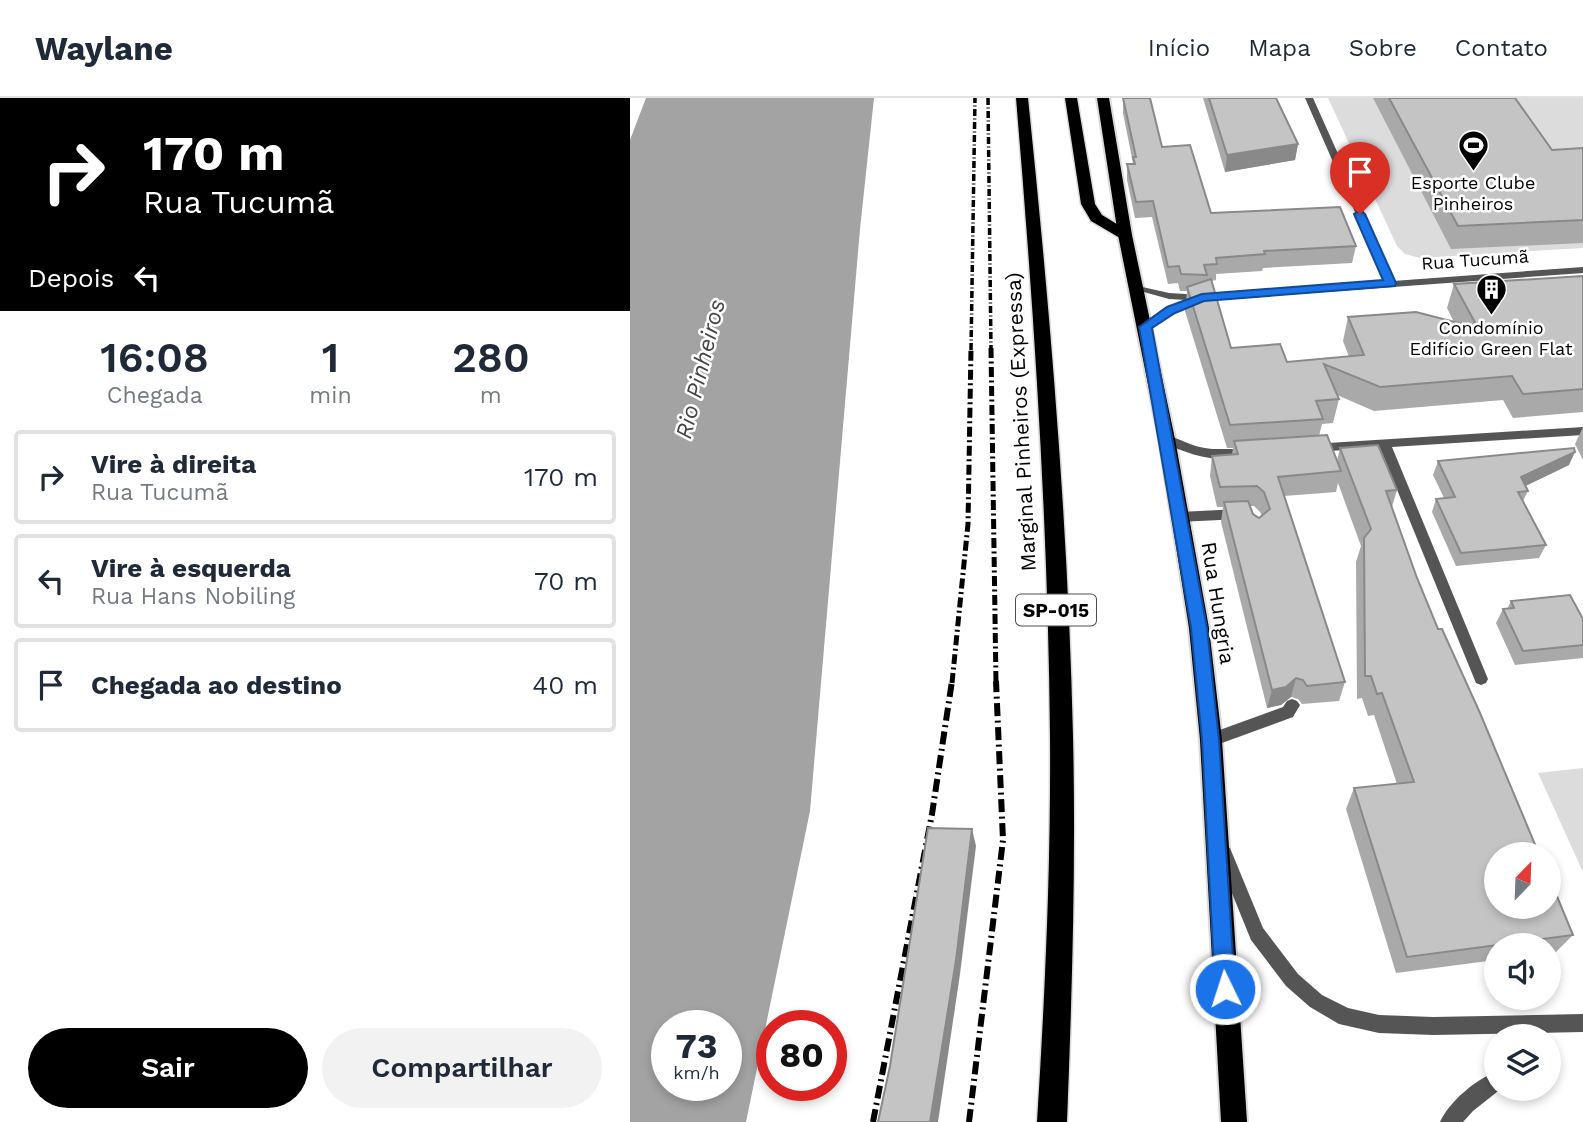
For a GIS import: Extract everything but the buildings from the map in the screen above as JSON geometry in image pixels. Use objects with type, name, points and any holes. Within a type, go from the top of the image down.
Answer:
[{"type":"highway","name":"Marginal Pinheiros (Expressa)","points":[[1022,98],[1050,435],[1061,735],[1060,999],[1052,1122]]},
{"type":"highway","points":[[1072,98],[1088,204],[1096,218],[1125,235]]},
{"type":"highway","name":"Rua Hungria","points":[[1103,98],[1125,235],[1167,439],[1199,628],[1211,740],[1214,830],[1234,1122]]},
{"type":"street","points":[[1309,98],[1391,283]]},
{"type":"street","name":"Rua Tucumã","points":[[1138,289],[1169,296],[1202,298],[1583,270]]},
{"type":"street","name":"Rua Tucumã","points":[[1145,327],[1171,310],[1202,298]]},
{"type":"street","points":[[1293,450],[1583,431]]},
{"type":"street","points":[[1167,439],[1204,453],[1255,453]]},
{"type":"street","points":[[1384,442],[1481,679]]},
{"type":"street","points":[[1180,517],[1252,513],[1254,521]]},
{"type":"street","points":[[1211,740],[1288,712],[1293,705]]},
{"type":"street","points":[[1214,830],[1256,934],[1292,980],[1317,1001],[1346,1017],[1379,1024],[1484,1029]]},
{"type":"street","points":[[1561,1030],[1583,1023]]},
{"type":"street","points":[[1450,1122],[1465,1104],[1484,1090]]},
{"type":"shaded area","name":"Esporte Clube Pinheiros","points":[[1328,98],[1583,98],[1583,248],[1420,258],[1405,254],[1397,246]]},
{"type":"shaded area","points":[[1583,768],[1583,872],[1538,773]]},
{"type":"water","name":"Rio Pinheiros","points":[[646,98],[874,98],[860,229],[810,811],[769,1010],[756,1010],[756,1073],[746,1122],[630,1122],[630,140]]},
{"type":"railway","points":[[971,350],[975,98]]},
{"type":"railway","points":[[988,98],[991,350]]},
{"type":"railway","points":[[952,683],[968,524],[971,348]]},
{"type":"railway","points":[[991,348],[996,683]]},
{"type":"railway","points":[[873,1122],[932,814],[952,681]]},
{"type":"railway","points":[[969,1122],[1003,840],[996,681]]},
{"type":"place","name":"Esporte Clube Pinheiros","points":[[1473,172]]},
{"type":"place","name":"Condomínio Edifício Green Flat","points":[[1491,317]]},
{"type":"route","points":[[1225,989],[1211,740],[1199,628],[1145,327],[1157,317],[1202,298],[1391,283],[1360,214]]}]
